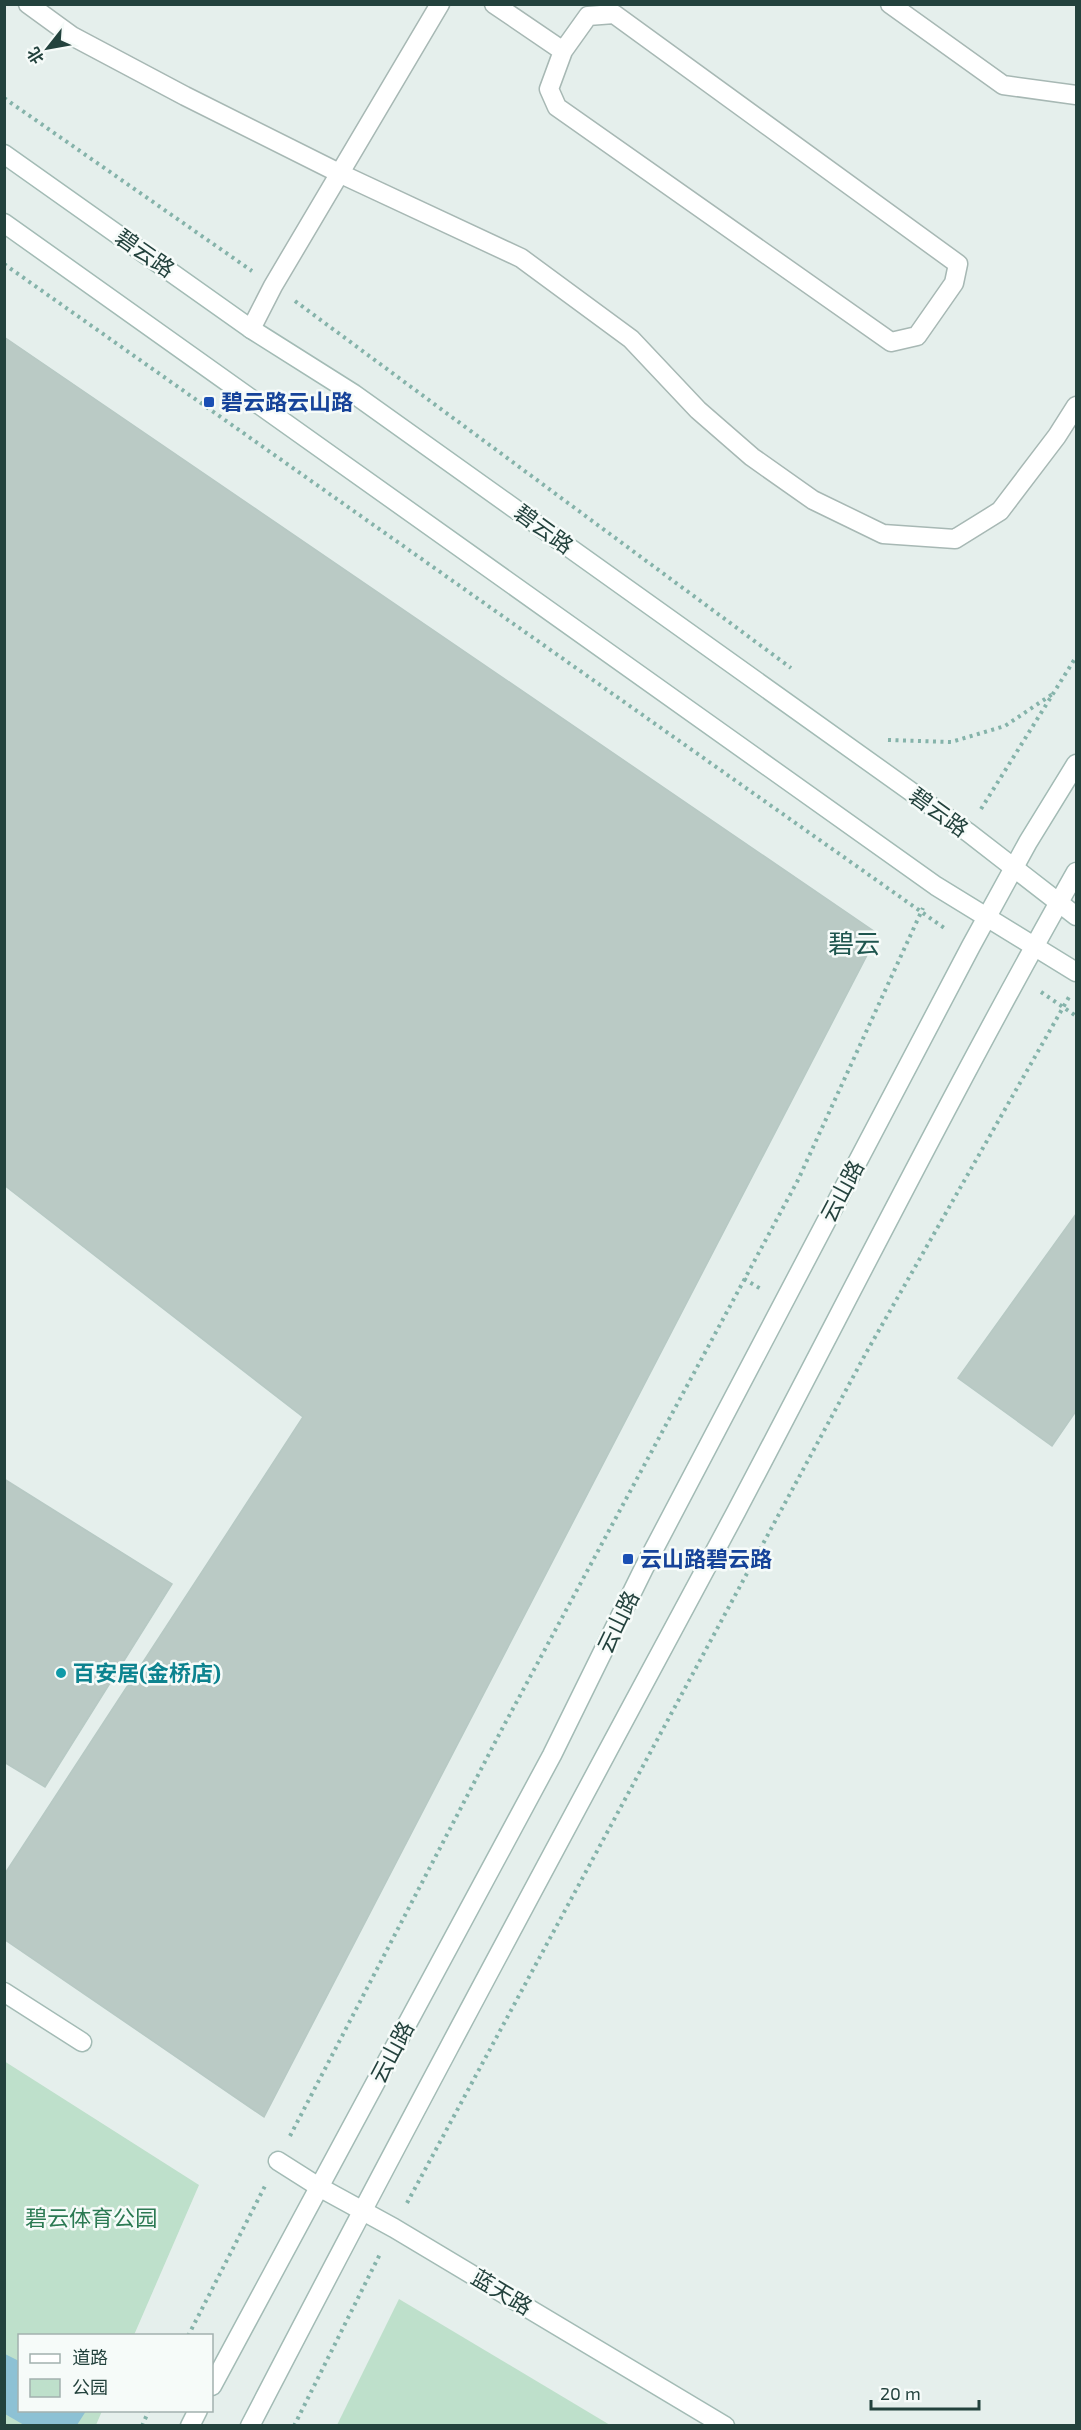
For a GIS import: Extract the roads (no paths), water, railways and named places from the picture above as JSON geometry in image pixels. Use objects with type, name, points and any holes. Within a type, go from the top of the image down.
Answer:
[{"type":"main road","points":[[28,4],[72,36],[341,174],[521,258],[631,339],[698,411],[753,457],[813,500],[883,534],[955,539],[1000,511],[1077,406]]},
{"type":"main road","points":[[251,329],[273,286],[441,4]]},
{"type":"main road","points":[[494,4],[563,51]]},
{"type":"main road","points":[[890,4],[1003,85],[1077,95]]},
{"type":"main road","points":[[614,14],[958,264],[954,283],[917,336],[891,342],[557,107],[549,89],[563,51],[588,16],[614,14]]},
{"type":"main road","name":"碧云路","points":[[4,154],[251,329],[354,394],[969,833],[1077,916]]},
{"type":"main road","points":[[4,223],[936,886],[1077,972]]},
{"type":"main road","name":"云山路","points":[[213,2383],[552,1755],[644,1568],[970,946],[1014,867],[1077,764]]},
{"type":"main road","points":[[250,2426],[1018,977],[1077,872]]},
{"type":"main road","points":[[4,1992],[82,2042]]},
{"type":"main road","name":"蓝天路","points":[[278,2161],[725,2426]]},
{"type":"main road","points":[[190,2426],[197,2412]]},
{"type":"water","points":[[5,2354],[18,2360],[18,2412],[85,2412],[77,2425],[24,2425],[5,2414]]},
{"type":"place","name":"碧云路云山路","points":[[209,402]]},
{"type":"place","name":"云山路碧云路","points":[[628,1559]]},
{"type":"place","name":"百安居(金桥店)","points":[[61,1673]]},
{"type":"district","name":"碧云","points":[[854,944]]},
{"type":"park label","name":"碧云体育公园","points":[[91,2218]]}]
